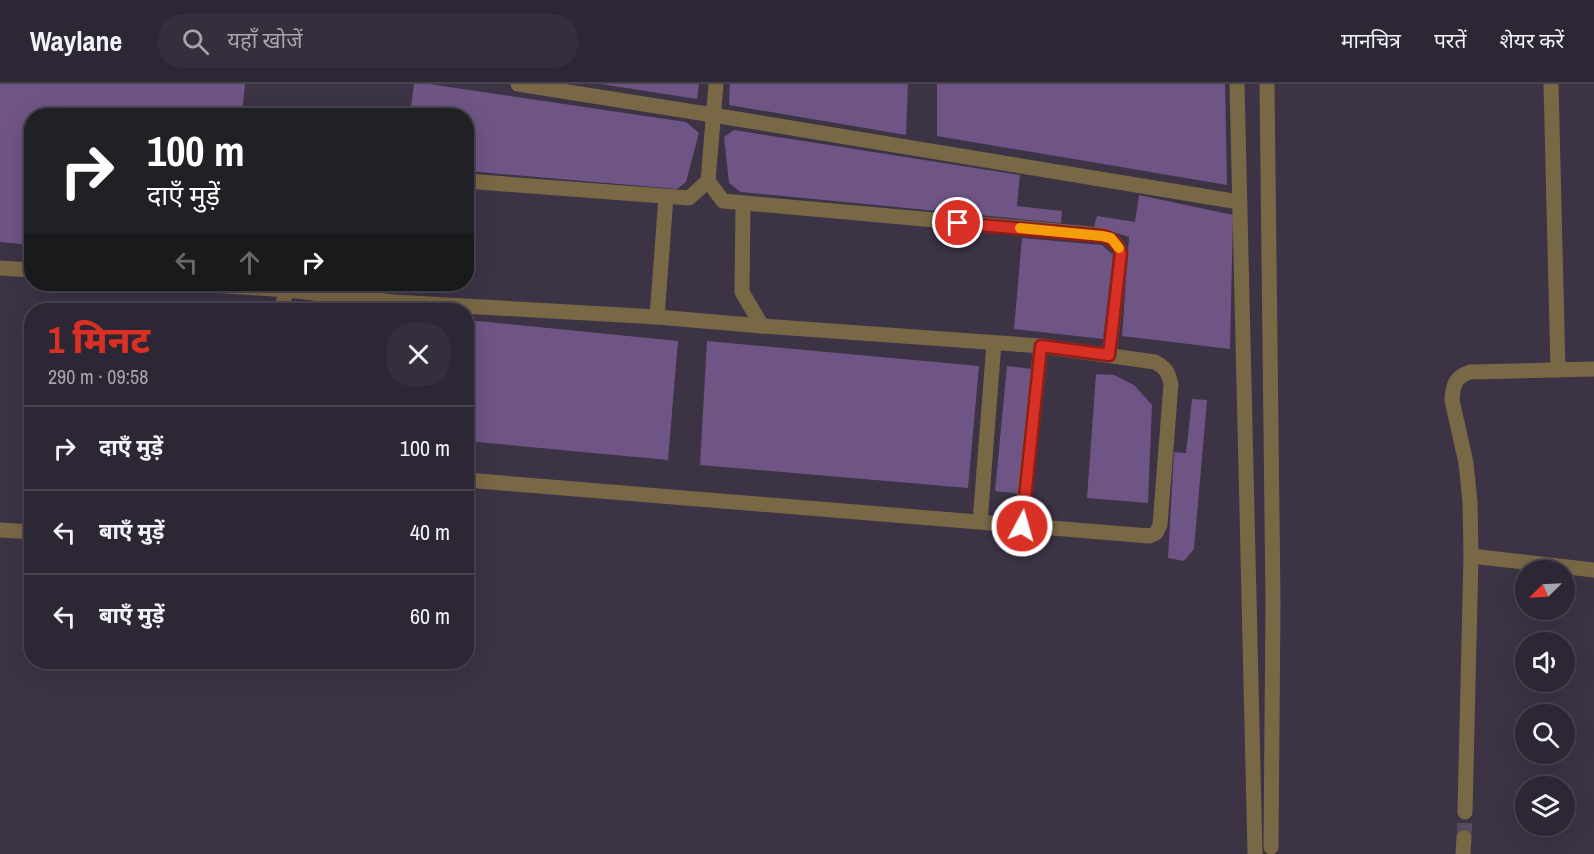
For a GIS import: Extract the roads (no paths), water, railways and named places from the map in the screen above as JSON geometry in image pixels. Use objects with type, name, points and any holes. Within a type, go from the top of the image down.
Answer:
[{"type":"street","points":[[518,84],[1239,202]]},
{"type":"street","points":[[716,84],[708,181],[723,201],[1111,238],[1121,253],[1109,355]]},
{"type":"street","points":[[1237,84],[1255,854]]},
{"type":"street","points":[[1267,84],[1273,603],[1271,847]]},
{"type":"street","points":[[1551,84],[1558,370]]},
{"type":"street","points":[[474,182],[689,198],[708,181]]},
{"type":"street","points":[[657,317],[666,197]]},
{"type":"street","points":[[743,204],[742,292],[762,326]]},
{"type":"street","points":[[0,268],[24,270]]},
{"type":"street","points":[[309,291],[376,303]]},
{"type":"street","points":[[474,309],[657,317],[1041,346],[1155,362],[1168,372],[1171,384],[1160,525],[1156,533],[1149,536],[474,481]]},
{"type":"street","points":[[980,522],[994,343]]},
{"type":"street","points":[[1022,526],[1041,346]]},
{"type":"street","points":[[1465,812],[1472,556],[1469,482],[1452,400],[1452,390],[1461,375],[1470,372],[1594,369]]},
{"type":"street","points":[[0,530],[24,531]]},
{"type":"street","points":[[1472,556],[1594,570]]},
{"type":"street","points":[[1463,854],[1464,838]]},
{"type":"tunnel","points":[[1464,838],[1465,812]]}]
